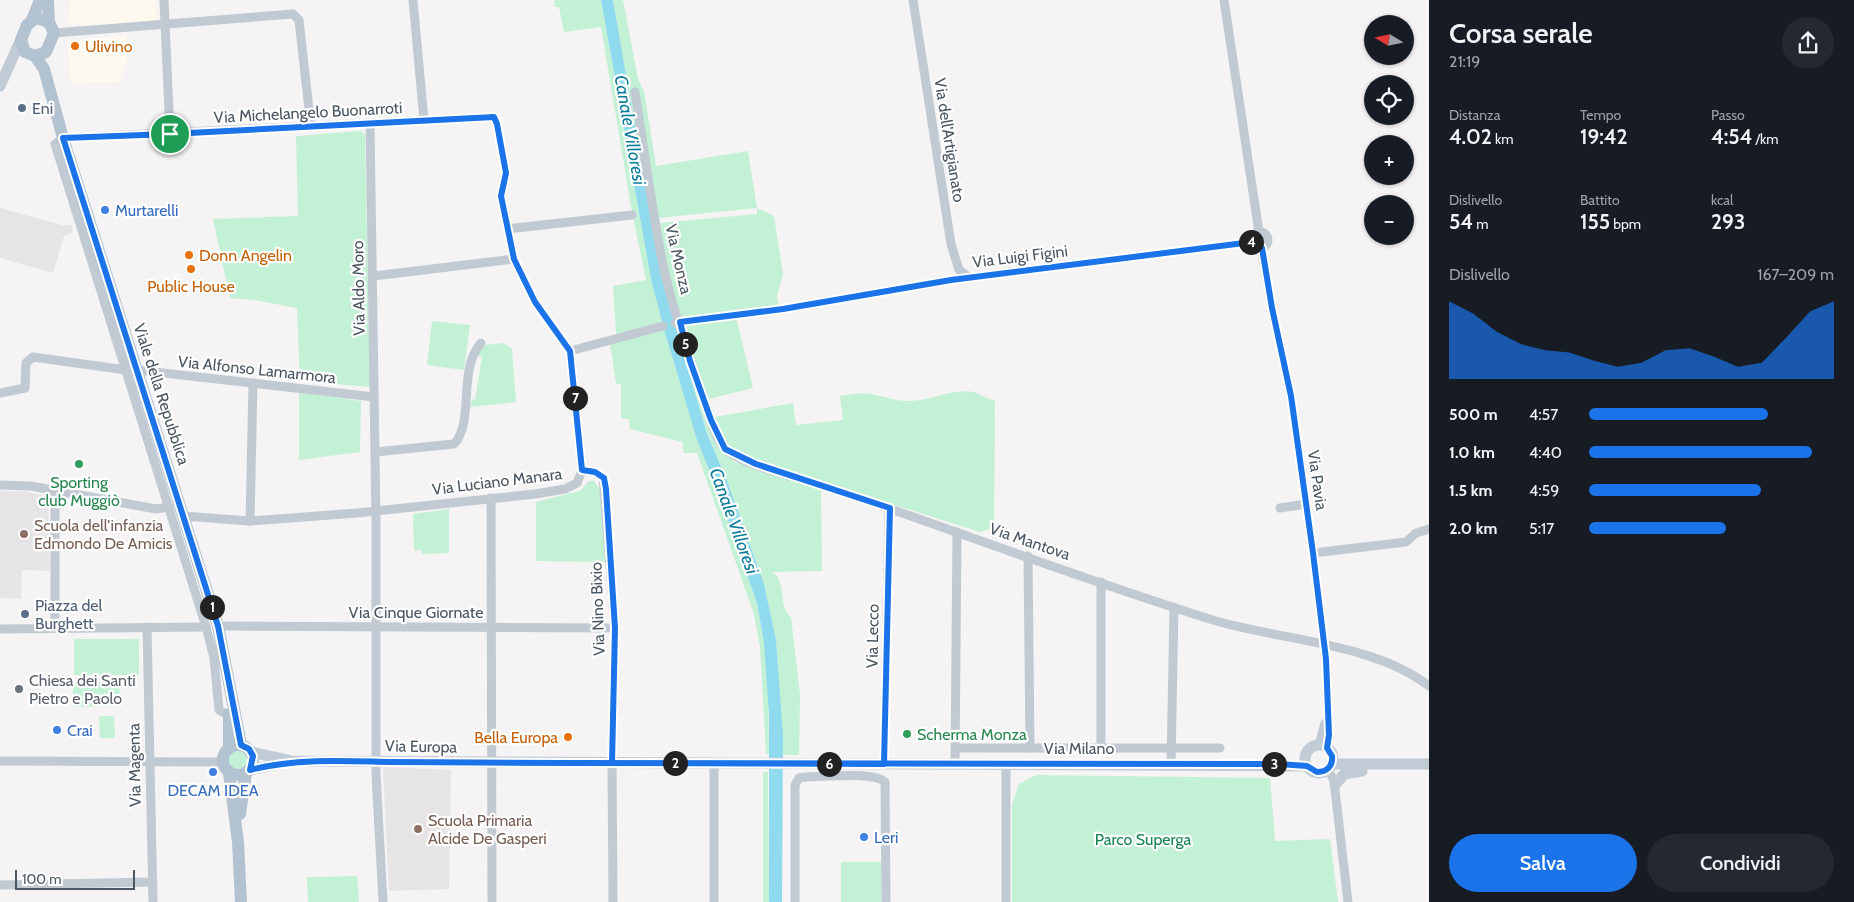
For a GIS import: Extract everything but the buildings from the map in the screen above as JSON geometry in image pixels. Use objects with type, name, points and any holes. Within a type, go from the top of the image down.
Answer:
[{"type":"main road","points":[[32,20],[40,18],[51,32],[44,53],[33,56],[23,49],[22,37],[32,20],[40,0]]},
{"type":"main road","name":"Viale della Repubblica","points":[[48,0],[53,99]]},
{"type":"main road","name":"Viale della Repubblica","points":[[33,56],[44,69],[132,370],[183,516],[212,626],[225,662],[240,748]]},
{"type":"main road","name":"Viale della Repubblica","points":[[225,662],[229,716],[240,748]]},
{"type":"main road","points":[[238,842],[248,772],[254,761],[240,748],[223,756],[238,842],[241,902]]},
{"type":"main road","points":[[226,767],[238,776],[248,772]]},
{"type":"street","points":[[164,0],[170,134]]},
{"type":"street","points":[[413,0],[424,120]]},
{"type":"street","name":"Via dell'Artigianato","points":[[913,0],[951,244],[959,270],[970,278]]},
{"type":"street","points":[[1224,0],[1259,232]]},
{"type":"street","points":[[51,32],[290,14],[299,20],[311,127]]},
{"type":"street","points":[[0,86],[22,37]]},
{"type":"street","points":[[0,86],[17,61],[33,56]]},
{"type":"street","name":"Via Monza","points":[[634,92],[662,259],[677,323],[711,420],[720,442],[729,453]]},
{"type":"street","name":"Via Michelangelo Buonarroti","points":[[63,138],[494,117]]},
{"type":"street","name":"Via Luciano Manara","points":[[183,516],[250,521],[566,490],[577,484],[582,470],[570,351],[535,302],[514,259],[501,196],[506,173],[494,117]]},
{"type":"street","name":"Via Aldo Moro","points":[[370,124],[374,276],[377,627],[376,761],[383,902]]},
{"type":"street","points":[[507,229],[632,215]]},
{"type":"street","points":[[1259,232],[1268,239],[1262,248],[1254,246],[1252,242],[1255,234],[1259,232]]},
{"type":"street","name":"Via Luigi Figini","points":[[677,323],[750,314],[970,278],[1252,242]]},
{"type":"street","name":"Via Pavia","points":[[1262,248],[1272,308],[1291,396],[1313,553],[1324,644],[1329,735],[1326,759]]},
{"type":"street","points":[[374,276],[514,259]]},
{"type":"street","points":[[570,351],[663,326]]},
{"type":"street","points":[[375,452],[454,444],[462,433],[471,358],[481,343]]},
{"type":"street","name":"Via Alfonso Lamarmora","points":[[0,393],[25,388],[26,363],[33,356],[132,370],[374,397]]},
{"type":"street","name":"Viale della Repubblica","points":[[132,370],[169,507],[212,626],[219,710],[229,716]]},
{"type":"street","points":[[250,521],[253,383]]},
{"type":"street","name":"Via Mantova","points":[[729,453],[1216,621],[1324,644],[1386,663],[1429,686]]},
{"type":"street","name":"Via Nino Bixio","points":[[582,470],[595,472],[604,478],[606,489],[615,628],[612,763],[613,902]]},
{"type":"street","points":[[0,485],[31,486],[55,492],[156,509],[169,507]]},
{"type":"street","points":[[55,492],[55,628]]},
{"type":"street","points":[[491,498],[492,902]]},
{"type":"street","points":[[1280,508],[1306,504]]},
{"type":"street","name":"Via Lecco","points":[[884,764],[890,508]]},
{"type":"street","points":[[1313,553],[1406,542],[1416,533],[1429,529]]},
{"type":"street","points":[[956,764],[958,532]]},
{"type":"street","points":[[1028,556],[1030,748]]},
{"type":"street","points":[[1101,582],[1101,748]]},
{"type":"street","points":[[1171,764],[1174,607]]},
{"type":"street","name":"Via Cinque Giornate","points":[[0,628],[212,626],[615,628]]},
{"type":"street","name":"Via Magenta","points":[[147,627],[153,902]]},
{"type":"street","name":"Via Europa","points":[[240,748],[292,761],[788,763]]},
{"type":"street","name":"Via Milano","points":[[956,748],[1220,748]]},
{"type":"street","points":[[1326,759],[1314,772],[1306,761],[1311,748],[1326,759],[1350,764],[1429,764]]},
{"type":"street","points":[[1326,759],[1334,778],[1348,902]]},
{"type":"street","points":[[0,761],[149,761],[226,767]]},
{"type":"street","name":"Via Europa","points":[[248,772],[292,761]]},
{"type":"street","name":"Via Milano","points":[[788,763],[1279,764],[1306,761]]},
{"type":"street","points":[[714,763],[714,902]]},
{"type":"street","points":[[1006,764],[1006,902]]},
{"type":"street","points":[[1335,789],[1341,775],[1393,764]]},
{"type":"street","points":[[795,902],[795,785],[800,778],[866,776],[885,782],[886,902]]},
{"type":"street","points":[[0,885],[152,882]]},
{"type":"shaded area","points":[[71,0],[156,0],[157,20],[82,28],[81,24],[67,25]]},
{"type":"shaded area","points":[[126,36],[128,57],[119,82],[71,83],[67,40]]},
{"type":"shaded area","points":[[0,208],[62,225],[72,225],[73,233],[64,236],[53,273],[0,258]]},
{"type":"shaded area","name":"Scuola dell'infanzia Edmondo De Amicis","points":[[0,491],[24,491],[48,497],[50,571],[22,570],[21,599],[0,598]]},
{"type":"shaded area","name":"Scuola Primaria Alcide De Gasperi","points":[[383,767],[451,770],[449,889],[389,891]]},
{"type":"green space","points":[[554,0],[601,0],[651,279],[663,326],[697,440],[715,484],[757,603],[764,643],[768,687],[769,754],[766,754],[760,647],[754,614],[697,453],[684,453],[682,442],[630,429],[629,419],[621,418],[621,385],[616,383],[610,344],[659,331],[656,324],[616,334],[613,286],[646,280],[632,212],[601,27],[564,32],[559,7],[555,7]]},
{"type":"green space","points":[[613,0],[623,0],[638,79],[644,91],[656,166],[748,151],[757,208],[774,216],[783,274],[777,296],[779,307],[736,317],[753,388],[709,399],[715,417],[793,403],[796,425],[843,420],[840,396],[859,393],[909,401],[966,391],[974,392],[995,401],[994,528],[980,532],[757,461],[727,447],[734,462],[821,490],[822,571],[772,572],[780,582],[784,607],[791,617],[800,694],[799,755],[783,755],[776,640],[764,584],[726,478],[707,434],[661,276]],"holes":[[[757,208],[757,214],[660,223],[659,218]]]},
{"type":"green space","points":[[361,131],[365,135],[370,387],[300,381],[297,308],[254,300],[230,298],[213,219],[298,216],[296,136]]},
{"type":"green space","points":[[432,321],[470,325],[464,370],[427,365]]},
{"type":"green space","points":[[504,343],[512,349],[516,402],[470,407],[472,399],[475,400],[482,357],[476,356],[485,345]]},
{"type":"green space","points":[[299,392],[361,401],[360,452],[299,460]]},
{"type":"green space","points":[[589,481],[594,481],[601,491],[606,562],[536,561],[536,502],[580,491]]},
{"type":"green space","points":[[449,509],[449,553],[422,554],[422,550],[414,551],[413,514]]},
{"type":"green space","points":[[74,639],[139,639],[139,675],[74,675]]},
{"type":"green space","points":[[119,681],[120,706],[73,707],[73,682]]},
{"type":"green space","points":[[99,716],[114,716],[115,738],[100,738]]},
{"type":"green space","points":[[238,751],[246,756],[247,760],[242,768],[238,769],[230,764],[229,760],[234,752]]},
{"type":"green space","points":[[763,772],[768,772],[769,902],[763,902]]},
{"type":"green space","name":"Parco Superga","points":[[1036,775],[1270,778],[1275,841],[1330,839],[1338,902],[1012,902],[1012,804],[1019,784]]},
{"type":"green space","points":[[841,862],[881,862],[881,902],[841,902]]},
{"type":"green space","points":[[357,876],[359,902],[308,902],[307,877]]},
{"type":"water","name":"Canale Villoresi","points":[[601,0],[613,0],[661,276],[707,434],[726,478],[764,584],[776,640],[783,735],[782,902],[769,902],[769,715],[764,643],[757,603],[715,484],[697,440],[663,326],[651,279]]},
{"type":"place","name":"Ulivino","points":[[75,46]]},
{"type":"place","name":"Eni","points":[[22,108]]},
{"type":"place","name":"Murtarelli","points":[[105,210]]},
{"type":"place","name":"Donn Angelin","points":[[189,255]]},
{"type":"place","name":"Public House","points":[[191,269]]},
{"type":"place","name":"Sporting club Muggiò","points":[[79,464]]},
{"type":"place","name":"Scuola dell'infanzia Edmondo De Amicis","points":[[24,534]]},
{"type":"place","name":"Piazza del Burghett","points":[[25,614]]},
{"type":"place","name":"Chiesa dei Santi Pietro e Paolo","points":[[19,689]]},
{"type":"place","name":"Crai","points":[[57,730]]},
{"type":"place","name":"Scherma Monza","points":[[907,734]]},
{"type":"place","name":"Bella Europa","points":[[568,737]]},
{"type":"place","name":"DECAM IDEA","points":[[213,772]]},
{"type":"place","name":"Scuola Primaria Alcide De Gasperi","points":[[418,829]]},
{"type":"place","name":"Leri","points":[[864,837]]},
{"type":"route","points":[[170,134],[63,138],[82,192],[218,626],[241,745],[249,749],[253,756],[254,761],[250,770],[292,761],[501,762],[667,763],[768,763],[884,764],[1279,764],[1294,767],[1307,766],[1314,772],[1325,771],[1330,766],[1332,756],[1327,748],[1329,735],[1326,659],[1291,396],[1263,264],[1262,248],[1257,248],[1252,242],[951,280],[783,309],[680,322],[690,361],[711,420],[720,442],[729,453],[783,474],[890,508],[885,758],[884,764],[612,763],[615,628],[611,550],[604,478],[595,472],[582,470],[570,351],[559,333],[535,302],[514,259],[501,196],[506,173],[494,117],[170,134]]}]
